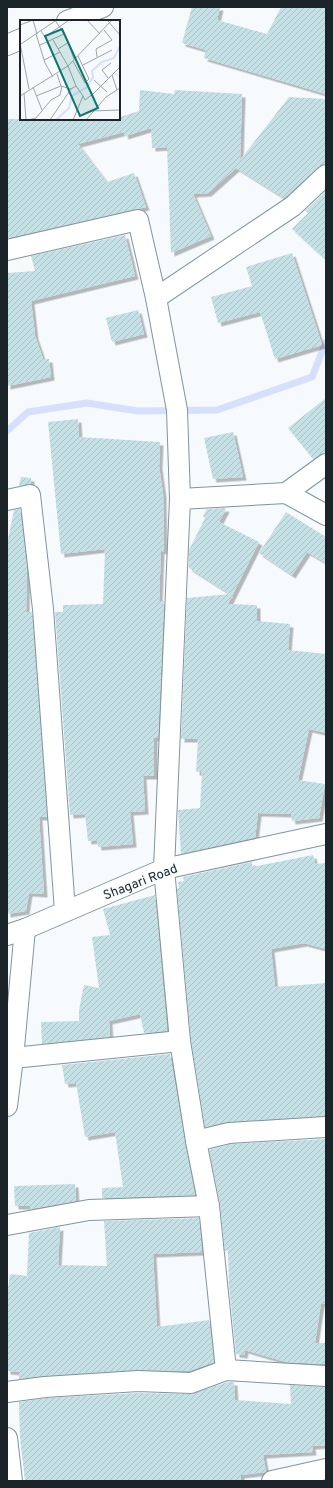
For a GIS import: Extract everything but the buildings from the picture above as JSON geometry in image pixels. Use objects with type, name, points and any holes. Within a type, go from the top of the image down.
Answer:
[{"type":"street","points":[[70,20],[103,7]]},
{"type":"street","points":[[7,45],[20,40]]},
{"type":"street","points":[[156,298],[293,206],[326,175]]},
{"type":"street","points":[[7,250],[138,220],[156,298],[177,410],[180,499],[164,869],[180,1041],[196,1141],[209,1206],[226,1370]]},
{"type":"street","points":[[180,499],[286,492],[326,464]]},
{"type":"street","points":[[286,492],[326,515]]},
{"type":"street","points":[[7,500],[30,495],[43,609],[65,911]]},
{"type":"street","name":"Shagari Road","points":[[16,932],[164,869],[326,834]]},
{"type":"street","points":[[7,1106],[13,1058],[16,932]]},
{"type":"street","points":[[13,1058],[180,1041]]},
{"type":"street","points":[[196,1141],[229,1133],[326,1127]]},
{"type":"street","points":[[7,1225],[89,1210],[209,1206]]},
{"type":"street","points":[[7,1392],[45,1387],[138,1381],[191,1382],[226,1370],[326,1376]]},
{"type":"street","points":[[7,1438],[12,1481]]},
{"type":"street","points":[[272,1481],[326,1469]]},
{"type":"waterway","points":[[7,431],[28,412],[87,403],[138,411],[217,410],[312,377],[326,342]]}]
